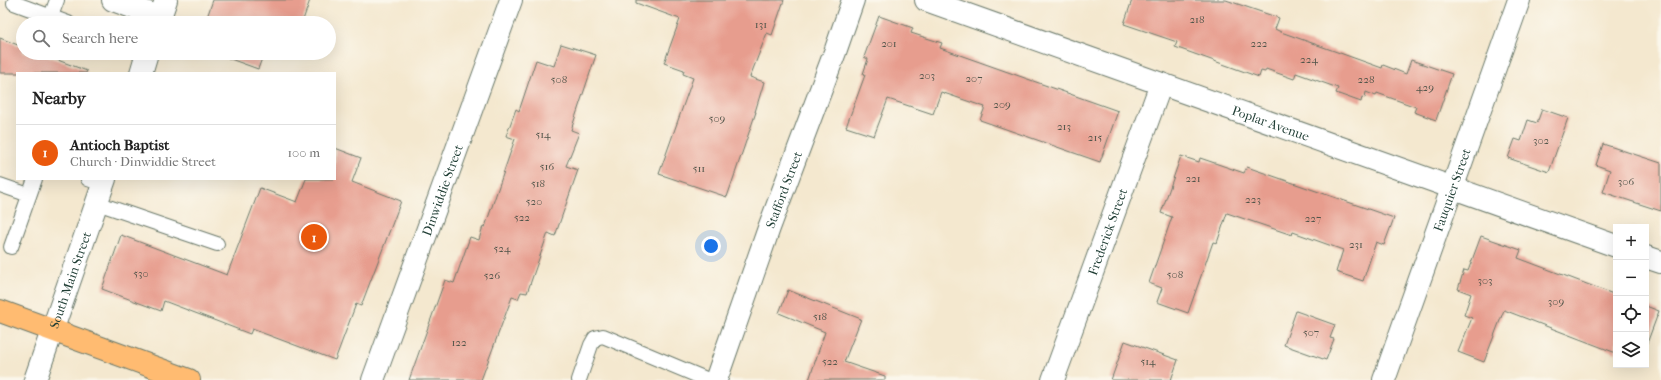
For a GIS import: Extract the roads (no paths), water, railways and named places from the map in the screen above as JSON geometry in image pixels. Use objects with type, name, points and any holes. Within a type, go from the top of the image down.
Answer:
[{"type":"main road","points":[[0,311],[189,380]]},
{"type":"street","points":[[113,0],[161,14]]},
{"type":"street","name":"Dinwiddie Street","points":[[373,380],[511,0]]},
{"type":"street","name":"Stafford Street","points":[[716,380],[769,228],[853,0]]},
{"type":"street","name":"Poplar Avenue","points":[[926,0],[1613,245]]},
{"type":"street","name":"Fauquier Street","points":[[1384,380],[1519,0]]},
{"type":"street","points":[[141,72],[145,60]]},
{"type":"street","name":"Frederick Street","points":[[1053,380],[1161,84]]},
{"type":"street","name":"South Main Street","points":[[35,380],[98,186]]},
{"type":"street","points":[[1649,258],[1661,262]]},
{"type":"lane","points":[[14,3],[51,16],[57,0]]},
{"type":"lane","points":[[11,247],[35,180]]},
{"type":"lane","points":[[0,185],[30,195]]},
{"type":"lane","points":[[98,186],[218,244]]},
{"type":"lane","points":[[579,380],[591,345],[595,338],[603,336],[708,380]]},
{"type":"place","name":"Antioch Baptist","points":[[314,237]]}]
